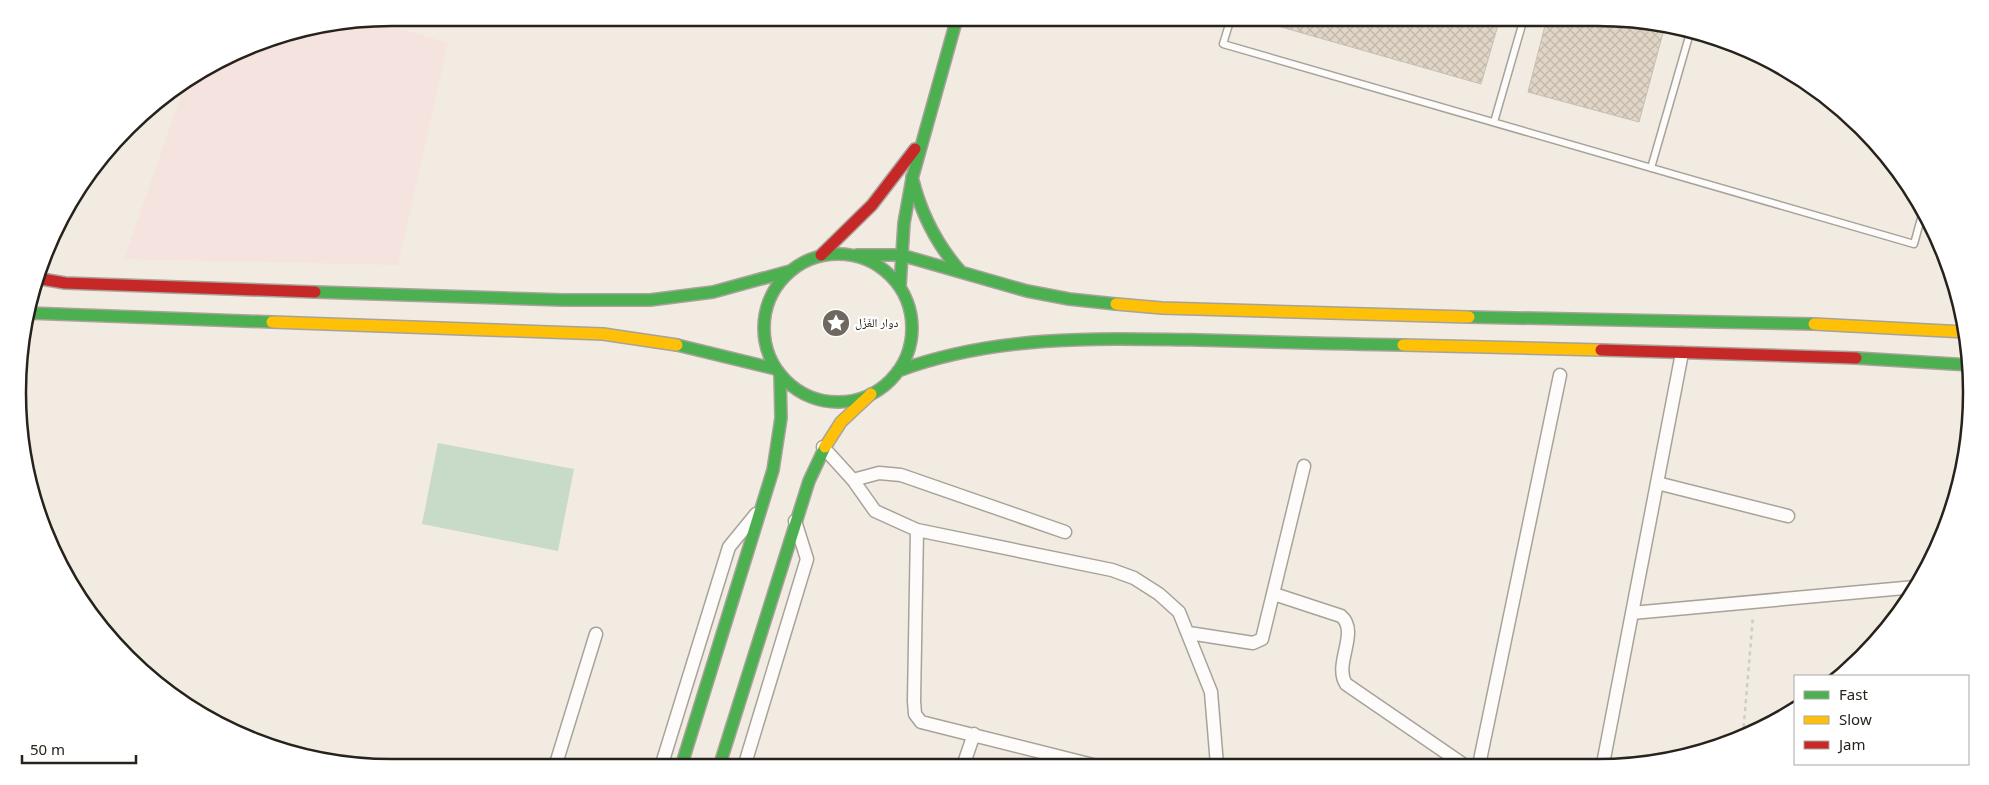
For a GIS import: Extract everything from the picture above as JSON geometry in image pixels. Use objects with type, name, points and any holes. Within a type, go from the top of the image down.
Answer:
[{"type":"main road","points":[[900,286],[906,202],[921,140],[955,26]]},
{"type":"main road","points":[[821,255],[857,223],[879,199],[921,140]]},
{"type":"main road","points":[[912,177],[916,199],[927,226],[946,256],[961,272]]},
{"type":"main road","points":[[872,394],[855,400],[837,402],[819,400],[802,394],[788,383],[778,371],[768,353],[764,336],[764,318],[769,300],[777,284],[804,261],[821,255],[839,253],[901,255],[1026,291],[1069,299],[1162,308],[1691,323],[1832,324],[1958,332]]},
{"type":"main road","points":[[721,759],[795,520],[823,447],[850,410],[886,384],[898,371],[907,355],[912,338],[912,320],[908,302],[900,286],[888,272],[874,262],[857,255]]},
{"type":"main road","points":[[45,280],[64,283],[216,289],[563,300],[650,300],[713,292],[790,271]]},
{"type":"main road","points":[[35,313],[603,334],[686,345],[778,371]]},
{"type":"main road","points":[[898,371],[924,360],[977,348],[1017,343],[1104,338],[1682,354],[1830,356],[1962,364]]},
{"type":"main road","points":[[684,759],[761,508],[778,443],[781,418],[778,371]]},
{"type":"street","points":[[1604,759],[1682,354]]},
{"type":"street","points":[[1480,759],[1560,375]]},
{"type":"street","points":[[823,447],[853,480],[876,511],[917,530],[1112,570],[1134,578],[1159,594],[1179,612],[1211,692],[1217,759]]},
{"type":"street","points":[[1189,633],[1258,642],[1265,633],[1304,466]]},
{"type":"street","points":[[853,480],[879,473],[901,475],[1065,532]]},
{"type":"street","points":[[1657,483],[1788,516]]},
{"type":"street","points":[[663,759],[729,547],[761,508]]},
{"type":"street","points":[[746,759],[807,559],[795,520]]},
{"type":"street","points":[[917,530],[915,714],[920,722],[1070,759]]},
{"type":"street","points":[[1632,613],[1906,588]]},
{"type":"street","points":[[1274,594],[1341,616],[1345,620],[1348,631],[1342,668],[1346,684],[1455,759]]},
{"type":"street","points":[[557,759],[596,634]]},
{"type":"street","points":[[965,759],[974,734]]},
{"type":"lane","points":[[1229,26],[1223,44],[1914,244],[1920,221]]},
{"type":"lane","points":[[1494,122],[1522,26]]},
{"type":"lane","points":[[1651,168],[1688,38]]},
{"type":"path","points":[[1744,728],[1755,602]]},
{"type":"shaded area","points":[[391,26],[448,43],[398,265],[124,259],[182,93],[189,88],[209,75],[252,54],[321,33],[345,29]]},
{"type":"green space","points":[[438,443],[574,469],[558,551],[422,524]]},
{"type":"building","points":[[1278,26],[1498,26],[1481,84]]},
{"type":"building","points":[[1545,26],[1620,27],[1663,32],[1639,122],[1528,92]]},
{"type":"traffic: fast","points":[[900,286],[904,223],[912,179],[955,26]]},
{"type":"traffic: fast","points":[[912,177],[930,228],[944,251],[961,272]]},
{"type":"traffic: fast","points":[[838,254],[866,259],[891,275],[907,300],[912,328],[907,356],[891,381],[866,397],[838,402],[810,397],[785,381],[769,356],[764,328],[769,300],[785,275],[810,259],[838,254]]},
{"type":"traffic: fast","points":[[857,255],[901,255],[1027,291],[1069,299],[1116,304]]},
{"type":"traffic: fast","points":[[315,292],[563,300],[650,300],[713,292],[790,271]]},
{"type":"traffic: fast","points":[[35,313],[272,322]]},
{"type":"traffic: fast","points":[[1469,317],[1814,324]]},
{"type":"traffic: fast","points":[[898,371],[934,359],[971,351],[1008,345],[1084,339],[1403,345]]},
{"type":"traffic: fast","points":[[677,345],[776,369]]},
{"type":"traffic: fast","points":[[1856,358],[1962,364]]},
{"type":"traffic: fast","points":[[683,759],[773,470],[781,418],[780,374]]},
{"type":"traffic: fast","points":[[722,759],[809,481],[825,447]]},
{"type":"traffic: slow","points":[[1116,304],[1162,308],[1469,317]]},
{"type":"traffic: slow","points":[[272,322],[603,334],[677,345]]},
{"type":"traffic: slow","points":[[1814,324],[1958,332]]},
{"type":"traffic: slow","points":[[1403,345],[1601,350]]},
{"type":"traffic: slow","points":[[825,447],[841,422],[871,394]]},
{"type":"traffic: jam","points":[[821,255],[872,205],[915,149]]},
{"type":"traffic: jam","points":[[45,279],[65,283],[315,292]]},
{"type":"traffic: jam","points":[[1601,350],[1856,358]]},
{"type":"place","name":"دوار الغَزْل","points":[[836,323]]}]
